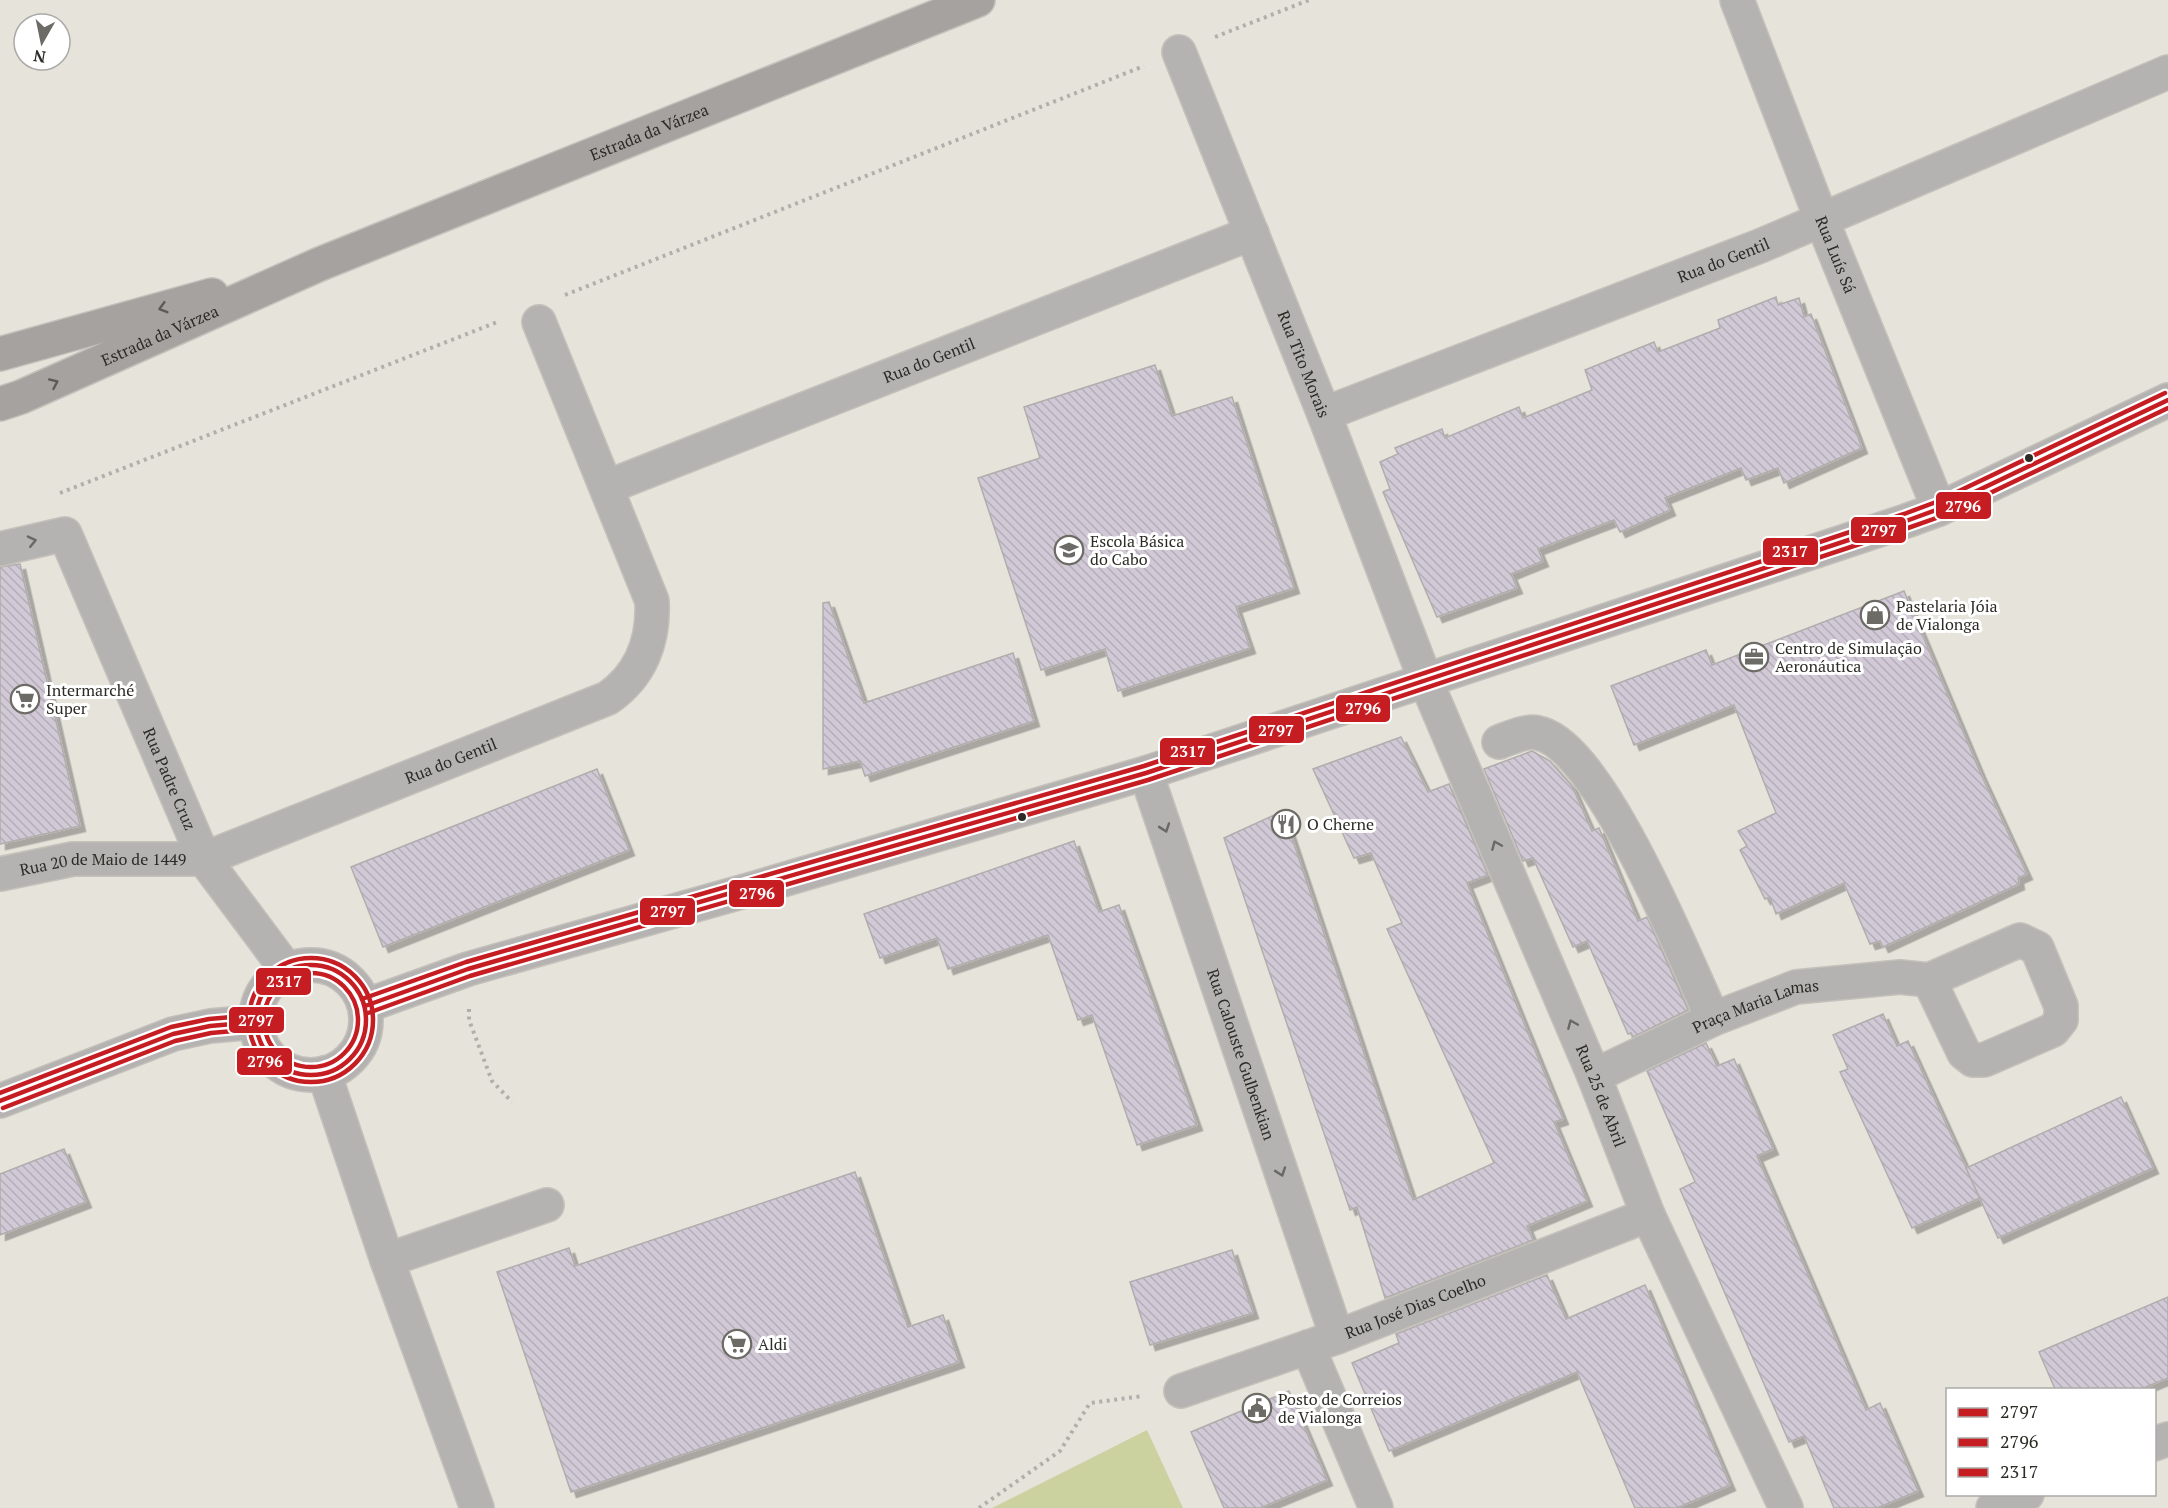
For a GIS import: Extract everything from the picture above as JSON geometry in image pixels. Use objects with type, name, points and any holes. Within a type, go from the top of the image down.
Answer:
[{"type":"main road","name":"Estrada da Várzea","points":[[7,404],[320,264],[978,0]]},
{"type":"main road","name":"Estrada da Várzea","points":[[0,354],[320,264]]},
{"type":"street","name":"Rua Luís Sá","points":[[1737,0],[1821,218],[1939,509]]},
{"type":"street","name":"Rua Tito Morais","points":[[1179,52],[1324,414],[1425,679]]},
{"type":"street","name":"Rua do Gentil","points":[[1324,414],[1760,246],[1821,218],[2168,72]]},
{"type":"street","name":"Rua do Gentil","points":[[607,487],[1252,233]]},
{"type":"street","name":"Rua do Gentil","points":[[204,859],[608,698],[620,690],[638,668],[650,636],[652,610],[647,585],[607,487],[524,320]]},
{"type":"street","points":[[365,1006],[468,969],[752,889],[1146,772],[1939,509],[2168,400]]},
{"type":"street","points":[[0,549],[65,534]]},
{"type":"street","name":"Rua Padre Cruz","points":[[65,534],[204,859]]},
{"type":"street","name":"Rua 25 de Abril","points":[[1425,679],[1594,1076],[1648,1215],[1786,1508]]},
{"type":"street","points":[[1499,742],[1528,732],[1538,732],[1559,743],[1574,756],[1607,801],[1637,858],[1713,1019]]},
{"type":"street","name":"Rua Calouste Gulbenkian","points":[[1146,772],[1376,1508]]},
{"type":"street","name":"Rua 20 de Maio de 1449","points":[[0,874],[73,859],[204,859]]},
{"type":"street","points":[[204,859],[287,970]]},
{"type":"street","points":[[319,965],[335,970],[348,979],[365,1006],[364,1032],[354,1055],[340,1066],[324,1073],[308,1074],[292,1071],[278,1064],[259,1038],[256,1022],[258,1006],[264,991],[274,979],[287,970],[319,965]]},
{"type":"street","name":"Praça Maria Lamas","points":[[1594,1076],[1713,1019],[1796,987],[1900,977],[1929,980]]},
{"type":"street","points":[[0,1101],[174,1034],[210,1026],[256,1022]]},
{"type":"street","points":[[324,1073],[387,1260],[477,1508]]},
{"type":"street","points":[[387,1260],[548,1205]]},
{"type":"street","name":"Rua José Dias Coelho","points":[[1180,1391],[1323,1342],[1648,1215]]},
{"type":"street","points":[[1993,1508],[2023,1496]]},
{"type":"path","points":[[564,296],[1309,0]]},
{"type":"path","points":[[65,534],[51,496],[524,320]]},
{"type":"path","points":[[468,969],[469,1020],[492,1081],[512,1102]]},
{"type":"path","points":[[979,1508],[1060,1451],[1090,1403],[1180,1391]]},
{"type":"green space","points":[[1147,1430],[1183,1508],[992,1508]]},
{"type":"building","points":[[1776,297],[1778,305],[1799,298],[1804,317],[1811,314],[1862,448],[1784,483],[1778,468],[1746,480],[1741,468],[1665,498],[1670,510],[1620,532],[1614,520],[1538,549],[1543,561],[1511,574],[1517,588],[1437,617],[1383,492],[1390,489],[1380,462],[1398,454],[1395,448],[1442,429],[1445,438],[1519,407],[1523,418],[1592,390],[1585,370],[1654,342],[1658,352],[1720,328],[1718,320]]},
{"type":"building","points":[[1155,365],[1172,416],[1232,397],[1294,588],[1236,607],[1250,648],[1118,691],[1105,649],[1041,670],[978,478],[1040,458],[1024,407]]},
{"type":"building","name":"Intermarché Super","points":[[20,564],[80,826],[0,844],[0,567]]},
{"type":"building","points":[[1904,591],[1980,772],[2027,874],[2018,878],[2019,884],[1883,947],[1880,941],[1870,944],[1844,883],[1776,914],[1770,897],[1765,899],[1740,850],[1747,846],[1738,831],[1776,813],[1734,705],[1634,745],[1611,686],[1706,650],[1712,665]]},
{"type":"building","points":[[829,602],[864,703],[1013,653],[1034,721],[865,776],[860,761],[823,769],[823,603]]},
{"type":"building","points":[[1401,737],[1428,792],[1449,784],[1488,875],[1467,883],[1563,1119],[1554,1122],[1587,1201],[1527,1226],[1533,1240],[1385,1298],[1357,1207],[1350,1210],[1224,838],[1283,811],[1413,1200],[1494,1163],[1387,929],[1402,923],[1371,853],[1354,858],[1313,769]]},
{"type":"building","points":[[1532,751],[1550,761],[1572,786],[1592,831],[1599,828],[1638,921],[1647,917],[1688,1010],[1633,1037],[1631,1033],[1628,1034],[1587,941],[1573,947],[1533,858],[1523,861],[1484,769]]},
{"type":"building","points":[[597,769],[629,850],[383,947],[351,867]]},
{"type":"building","points":[[1074,841],[1099,912],[1119,905],[1197,1125],[1137,1145],[1092,1015],[1078,1020],[1048,935],[948,969],[937,938],[880,958],[864,914]]},
{"type":"building","points":[[1883,1014],[1897,1046],[1908,1041],[1980,1198],[1912,1228],[1840,1072],[1848,1069],[1833,1035]]},
{"type":"building","points":[[1706,1043],[1717,1066],[1734,1059],[1773,1149],[1757,1156],[1866,1410],[1880,1403],[1918,1491],[1877,1508],[1834,1508],[1804,1436],[1789,1442],[1680,1189],[1695,1182],[1647,1071]]},
{"type":"building","points":[[2121,1097],[2153,1168],[1998,1238],[1966,1168]]},
{"type":"building","points":[[64,1149],[86,1202],[0,1235],[0,1174]]},
{"type":"building","name":"Aldi","points":[[855,1172],[908,1327],[943,1315],[959,1362],[571,1492],[497,1272],[569,1248],[575,1266]]},
{"type":"building","points":[[1232,1250],[1253,1313],[1150,1345],[1130,1282]]},
{"type":"building","points":[[1547,1275],[1566,1319],[1645,1285],[1730,1485],[1677,1508],[1635,1508],[1577,1372],[1389,1451],[1352,1363],[1399,1343],[1396,1334]]},
{"type":"building","points":[[2168,1297],[2168,1378],[2143,1388],[2055,1388],[2039,1352]]},
{"type":"building","points":[[1289,1391],[1327,1480],[1260,1508],[1224,1508],[1191,1432]]},
{"type":"transit line","name":"2317","points":[[362,999],[466,962],[1144,766],[1904,514],[1936,502],[2165,393]]},
{"type":"transit line","name":"2797","points":[[365,1006],[468,969],[1146,773],[1906,521],[1939,509],[2168,400]]},
{"type":"transit line","name":"2796","points":[[368,1013],[470,976],[1148,780],[1908,528],[1942,516],[2168,408]]},
{"type":"transit line","name":"2796","points":[[311,958],[335,963],[346,968],[355,976],[363,985],[368,996],[373,1020],[368,1044],[363,1055],[355,1064],[346,1072],[335,1077],[311,1082],[287,1077],[276,1072],[267,1064],[259,1055],[254,1044],[249,1020],[254,996],[259,985],[267,976],[276,968],[287,963],[311,958]]},
{"type":"transit line","name":"2797","points":[[311,965],[332,970],[350,981],[361,999],[366,1020],[361,1041],[350,1059],[332,1070],[311,1075],[290,1070],[272,1059],[261,1041],[256,1020],[261,999],[272,981],[290,970],[311,965]]},
{"type":"transit line","name":"2317","points":[[311,973],[329,976],[344,987],[355,1002],[358,1020],[355,1038],[344,1053],[329,1064],[311,1067],[293,1064],[278,1053],[267,1038],[264,1020],[267,1002],[278,987],[293,976],[311,973]]},
{"type":"transit line","name":"2317","points":[[0,1093],[171,1027],[209,1019],[255,1015]]},
{"type":"transit line","name":"2797","points":[[0,1101],[173,1034],[210,1026],[256,1022]]},
{"type":"transit line","name":"2796","points":[[3,1108],[175,1041],[211,1033],[257,1029]]},
{"type":"place","name":"Escola Básica do Cabo","points":[[1069,550]]},
{"type":"place","name":"Pastelaria Jóia de Vialonga","points":[[1875,615]]},
{"type":"place","name":"Centro de Simulação Aeronáutica","points":[[1754,657]]},
{"type":"place","name":"Intermarché Super","points":[[25,699]]},
{"type":"place","name":"O Cherne","points":[[1286,824]]},
{"type":"place","name":"Aldi","points":[[737,1344]]},
{"type":"place","name":"Posto de Correios de Vialonga","points":[[1257,1408]]}]
